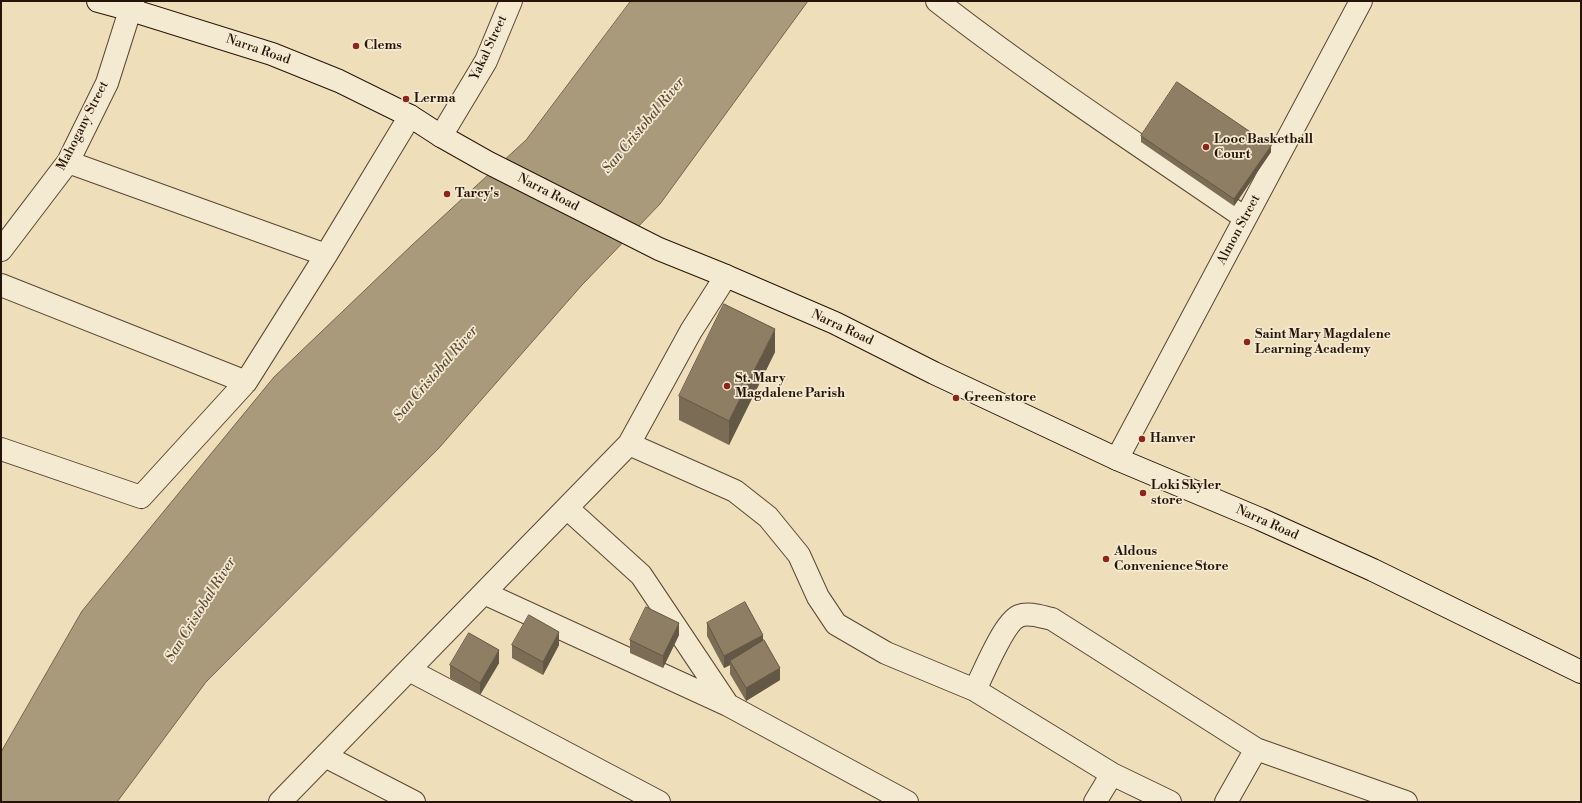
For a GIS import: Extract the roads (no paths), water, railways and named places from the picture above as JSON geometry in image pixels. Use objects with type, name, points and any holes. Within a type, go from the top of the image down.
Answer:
[{"type":"street","name":"Narra Road","points":[[98,1],[132,5],[272,54],[339,81],[410,116],[441,136],[487,162],[659,249],[835,323],[934,373],[1117,459],[1260,519],[1373,570],[1581,672]]},
{"type":"street","name":"Yakal Street","points":[[441,136],[486,61],[510,1]]},
{"type":"street","points":[[937,1],[963,22],[1245,218]]},
{"type":"street","name":"Almon Street","points":[[1117,459],[1245,218],[1355,3]]},
{"type":"street","name":"Mahogany Street","points":[[1,250],[68,162],[106,83],[132,5]]},
{"type":"street","points":[[2,450],[141,497],[246,382],[326,255],[410,116]]},
{"type":"street","points":[[68,162],[326,255]]},
{"type":"street","points":[[280,802],[628,444],[691,331],[726,276]]},
{"type":"street","points":[[1,285],[246,382]]},
{"type":"street","points":[[628,444],[735,491],[768,517],[799,555],[818,597],[836,624],[886,653],[975,690],[1112,774],[1170,802]]},
{"type":"street","points":[[567,508],[641,575],[728,705]]},
{"type":"street","points":[[484,593],[728,705],[907,802]]},
{"type":"street","points":[[975,690],[1002,634],[1018,616],[1030,614],[1052,619],[1256,749],[1406,802]]},
{"type":"street","points":[[409,670],[659,802]]},
{"type":"street","points":[[1226,802],[1256,749]]},
{"type":"street","points":[[325,756],[414,802]]},
{"type":"street","points":[[1095,802],[1112,774]]},
{"type":"water","name":"San Cristobal River","points":[[631,1],[808,1],[660,204],[582,285],[439,448],[206,682],[117,802],[1,802],[1,752],[82,611],[274,377],[412,245],[526,140]]},
{"type":"place","name":"Clems","points":[[356,46]]},
{"type":"place","name":"Lerma","points":[[406,99]]},
{"type":"place","name":"Looc Basketball Court","points":[[1206,147]]},
{"type":"place","name":"Tarcy's","points":[[447,194]]},
{"type":"place","name":"Saint Mary Magdalene Learning Academy","points":[[1247,342]]},
{"type":"place","name":"St. Mary Magdalene Parish","points":[[727,386]]},
{"type":"place","name":"Green store","points":[[956,398]]},
{"type":"place","name":"Hanver","points":[[1142,439]]},
{"type":"place","name":"Loki Skyler store","points":[[1143,493]]},
{"type":"place","name":"Aldous Convenience Store","points":[[1106,559]]}]
